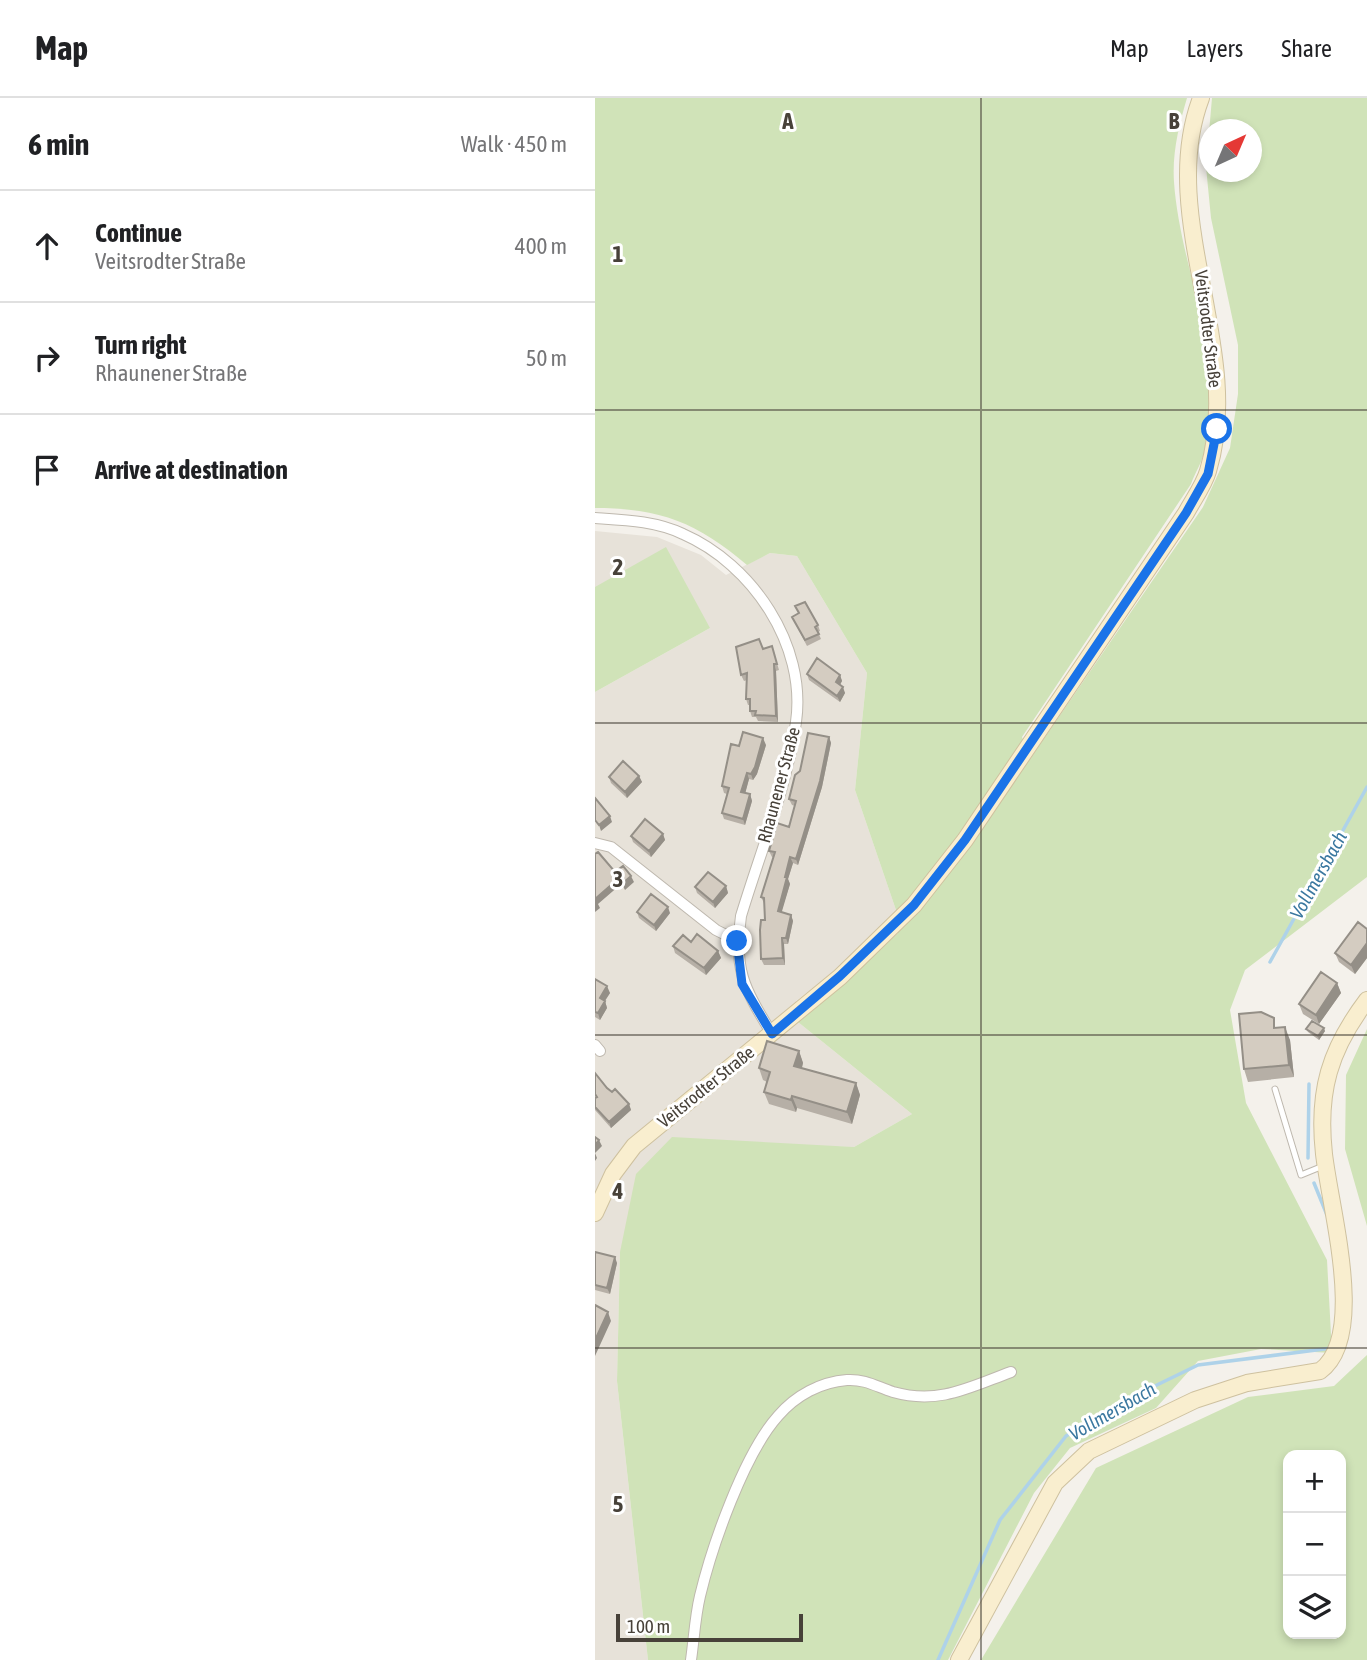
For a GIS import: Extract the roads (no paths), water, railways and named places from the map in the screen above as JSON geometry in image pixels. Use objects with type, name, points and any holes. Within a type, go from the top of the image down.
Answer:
[{"type":"street","name":"Veitsrodter Straße","points":[[595,1213],[613,1174],[634,1146],[840,976],[914,905],[965,840],[1186,513],[1208,474],[1217,429],[1216,368],[1191,214],[1188,173],[1190,138],[1201,98]]},
{"type":"street","name":"Rhaunener Straße","points":[[595,518],[641,521],[682,533],[713,550],[744,575],[769,608],[786,645],[795,681],[797,720],[741,916],[737,941],[742,984],[772,1034]]},
{"type":"street","points":[[595,843],[611,847],[716,930],[737,941]]},
{"type":"street","points":[[1360,1280],[1335,1206],[1326,1165],[1323,1107],[1330,1060],[1338,1042],[1367,1000]]},
{"type":"street","points":[[959,1660],[1055,1483],[1076,1459],[1133,1428],[1215,1393],[1331,1367],[1346,1354],[1359,1319]]},
{"type":"street","points":[[691,1660],[699,1599],[714,1546],[749,1464],[777,1416],[812,1389],[850,1380],[870,1381],[891,1391],[920,1397],[946,1396],[1011,1372]]},
{"type":"lane","points":[[1275,1089],[1301,1175],[1326,1165]]},
{"type":"waterway","name":"Vollmersbach","points":[[1270,962],[1367,787]]},
{"type":"waterway","name":"Vollmersbach","points":[[1308,1158],[1309,1084]]},
{"type":"waterway","name":"Vollmersbach","points":[[1314,1183],[1327,1215]]},
{"type":"waterway","name":"Vollmersbach","points":[[938,1660],[1000,1520],[1066,1436],[1126,1400],[1198,1365],[1332,1348]]}]
